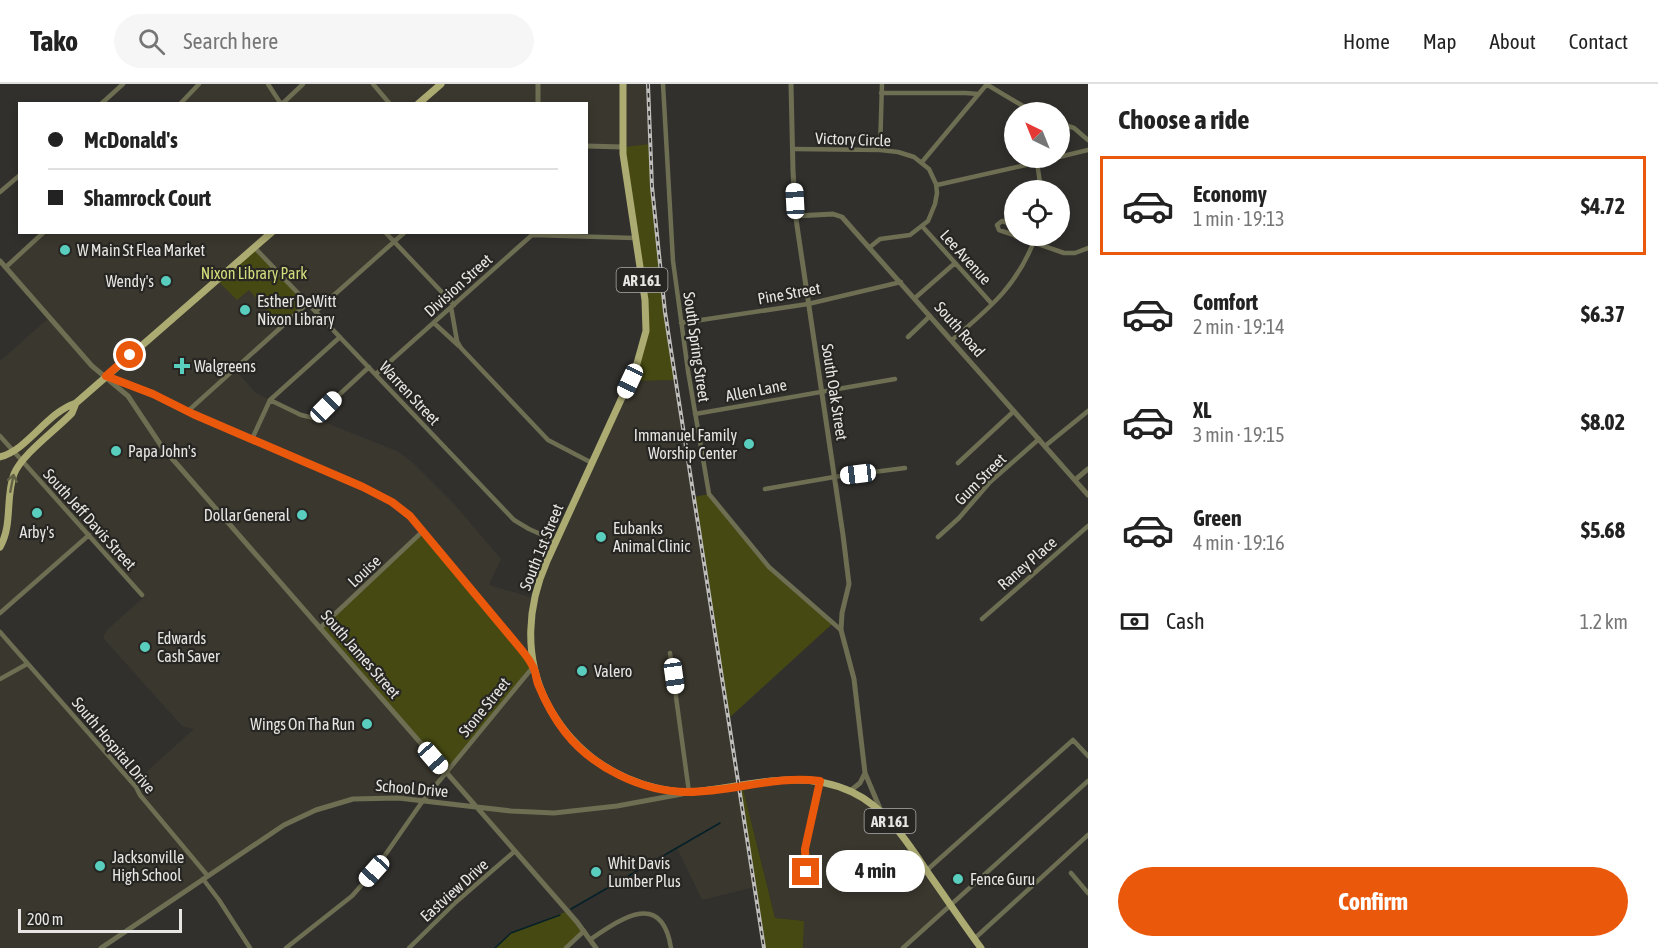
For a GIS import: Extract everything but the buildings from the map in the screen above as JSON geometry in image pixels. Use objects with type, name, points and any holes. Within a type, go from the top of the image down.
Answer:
[{"type":"main road","points":[[420,102],[441,84]]},
{"type":"main road","name":"South 1st Street","points":[[622,84],[623,147],[646,308],[645,338],[636,368],[540,576],[531,609],[531,646],[533,667],[538,684],[559,724],[571,740],[591,758],[634,782],[689,792],[787,779],[820,781],[850,791],[882,812],[900,833],[981,948]]},
{"type":"main road","points":[[0,456],[12,451],[64,407],[76,403],[270,234]]},
{"type":"main road","points":[[0,547],[8,529],[12,481],[21,460],[72,413],[76,403]]},
{"type":"street","points":[[103,102],[123,84]]},
{"type":"street","points":[[182,102],[199,84]]},
{"type":"street","points":[[268,84],[281,102]]},
{"type":"street","points":[[284,102],[303,84]]},
{"type":"street","points":[[373,84],[388,102]]},
{"type":"street","points":[[538,84],[538,102]]},
{"type":"street","name":"South Spring Street","points":[[663,84],[670,222],[681,323],[710,494],[769,567],[841,630]]},
{"type":"street","name":"South Oak Street","points":[[791,84],[796,216],[849,584],[842,613],[841,630],[854,679],[861,758],[882,812]]},
{"type":"street","points":[[880,150],[882,84]]},
{"type":"street","points":[[870,247],[880,239],[907,236],[922,226],[932,215],[936,186],[934,177],[922,162],[986,84],[1016,102]]},
{"type":"street","points":[[881,93],[978,94]]},
{"type":"street","points":[[1070,127],[1088,140]]},
{"type":"street","points":[[588,146],[623,147]]},
{"type":"street","name":"Victory Circle","points":[[793,149],[880,150],[904,153],[922,162]]},
{"type":"street","points":[[1070,154],[1088,150]]},
{"type":"street","points":[[936,186],[1012,168]]},
{"type":"street","points":[[0,192],[18,177]]},
{"type":"street","name":"South Road","points":[[796,216],[839,215],[870,247],[1088,495]]},
{"type":"street","points":[[1004,222],[997,225],[999,230],[1004,232]]},
{"type":"street","name":"Lee Avenue","points":[[922,226],[992,304]]},
{"type":"street","points":[[6,267],[42,234]]},
{"type":"street","points":[[387,234],[453,306],[457,341],[461,348]]},
{"type":"street","points":[[316,311],[403,234]]},
{"type":"street","name":"Division Street","points":[[376,374],[535,234]]},
{"type":"street","name":"Division Street","points":[[557,234],[635,238]]},
{"type":"street","points":[[952,340],[992,304],[1014,280],[1031,246]]},
{"type":"street","points":[[1049,246],[1069,253],[1088,248]]},
{"type":"street","name":"Warren Street","points":[[255,248],[514,520],[556,541]]},
{"type":"street","name":"South James Street","points":[[0,261],[92,366],[128,396],[162,447],[515,851],[591,939],[596,948]]},
{"type":"street","points":[[915,298],[955,263]]},
{"type":"street","name":"Pine Street","points":[[681,323],[808,304],[901,282]]},
{"type":"street","points":[[188,411],[309,303]]},
{"type":"street","points":[[908,337],[930,316]]},
{"type":"street","points":[[434,323],[461,348],[548,440],[592,463]]},
{"type":"street","points":[[252,440],[270,400],[340,337]]},
{"type":"street","points":[[270,400],[301,415],[314,418],[369,367]]},
{"type":"street","points":[[106,376],[153,394],[380,495],[402,509],[423,531],[520,648],[533,667]]},
{"type":"street","name":"Allen Lane","points":[[695,414],[895,379]]},
{"type":"street","points":[[958,463],[1014,411]]},
{"type":"street","points":[[1045,446],[1088,411]]},
{"type":"street","name":"South Jeff Davis Street","points":[[0,436],[142,595]]},
{"type":"street","name":"Gum Street","points":[[938,537],[959,518],[990,482],[1039,439]]},
{"type":"street","points":[[765,489],[905,468]]},
{"type":"street","points":[[1075,480],[1088,469]]},
{"type":"street","name":"Raney Place","points":[[982,619],[1088,526]]},
{"type":"street","name":"Louise","points":[[320,628],[423,531]]},
{"type":"street","points":[[0,613],[89,535]]},
{"type":"street","name":"South Hospital Drive","points":[[0,632],[136,787],[205,877],[250,948]]},
{"type":"street","points":[[670,653],[689,792]]},
{"type":"street","points":[[0,679],[27,664]]},
{"type":"street","name":"Stone Street","points":[[286,948],[358,890],[422,802],[533,667]]},
{"type":"street","points":[[927,870],[1073,740],[1088,756]]},
{"type":"street","points":[[850,791],[860,783],[865,773]]},
{"type":"street","points":[[811,882],[806,872],[805,849],[820,781]]},
{"type":"street","points":[[903,948],[1088,781]]},
{"type":"street","name":"School Drive","points":[[101,948],[284,825],[333,804],[353,799],[380,797],[532,813],[572,811],[647,801],[689,792]]},
{"type":"street","points":[[974,939],[1088,834]]},
{"type":"street","name":"Eastview Drive","points":[[410,948],[456,902],[515,851]]},
{"type":"street","points":[[1071,873],[1088,893]]},
{"type":"street","points":[[591,939],[634,914],[647,913],[657,917],[666,926],[671,948]]},
{"type":"street","points":[[566,948],[584,931]]},
{"type":"shaded area","points":[[199,84],[268,84],[281,102],[182,102]]},
{"type":"shaded area","points":[[304,84],[648,84],[650,144],[623,147],[588,146],[588,102],[283,102]]},
{"type":"shaded area","points":[[43,234],[404,234],[316,311],[309,304],[235,370],[256,393],[301,415],[397,451],[413,463],[455,505],[501,559],[489,585],[533,598],[630,381],[675,380],[744,810],[754,887],[702,900],[677,848],[568,911],[446,773],[422,802],[398,798],[353,799],[299,817],[101,948],[0,948],[0,632],[133,784],[194,729],[182,726],[104,639],[108,629],[144,597],[89,535],[0,613],[0,361],[50,317],[6,267]]},
{"type":"shaded area","points":[[787,779],[830,783],[882,812],[951,905],[903,948],[803,948],[804,921],[775,918],[742,785]]},
{"type":"green space","points":[[650,144],[660,270],[675,380],[630,381],[646,331],[623,147]]},
{"type":"green space","name":"Nixon Library Park","points":[[255,248],[308,303],[282,326],[249,290],[237,300],[217,280]]},
{"type":"green space","points":[[709,494],[769,566],[832,624],[728,719],[694,497]]},
{"type":"green space","points":[[423,531],[533,667],[446,773],[320,628]]},
{"type":"green space","points":[[739,785],[742,785],[775,918],[804,921],[803,948],[764,948]]},
{"type":"green space","points":[[568,911],[584,931],[566,948],[495,948],[511,933]]},
{"type":"waterway","points":[[571,909],[720,823]]},
{"type":"waterway","points":[[495,948],[511,933],[560,915]]},
{"type":"railway","points":[[648,84],[652,187],[665,312],[764,948]]},
{"type":"place","name":"W Main St Flea Market","points":[[65,250]]},
{"type":"place","name":"Wendy's","points":[[166,281]]},
{"type":"place","name":"Esther DeWitt Nixon Library","points":[[245,310]]},
{"type":"place","name":"Walgreens","points":[[182,366]]},
{"type":"place","name":"Immanuel Family Worship Center","points":[[749,444]]},
{"type":"place","name":"Papa John's","points":[[116,451]]},
{"type":"place","name":"Arby's","points":[[37,513]]},
{"type":"place","name":"Dollar General","points":[[302,515]]},
{"type":"place","name":"Eubanks Animal Clinic","points":[[601,537]]},
{"type":"place","name":"Edwards Cash Saver","points":[[145,647]]},
{"type":"place","name":"Valero","points":[[582,671]]},
{"type":"place","name":"Wings On Tha Run","points":[[367,724]]},
{"type":"place","name":"Jacksonville High School","points":[[100,866]]},
{"type":"place","name":"Whit Davis Lumber Plus","points":[[596,872]]},
{"type":"place","name":"Fence Guru","points":[[958,879]]},
{"type":"route","points":[[130,355],[106,376],[153,394],[193,414],[363,487],[402,509],[520,648],[533,667],[538,684],[565,733],[578,747],[605,767],[634,782],[689,792],[787,779],[820,781],[805,849],[806,872]]}]
